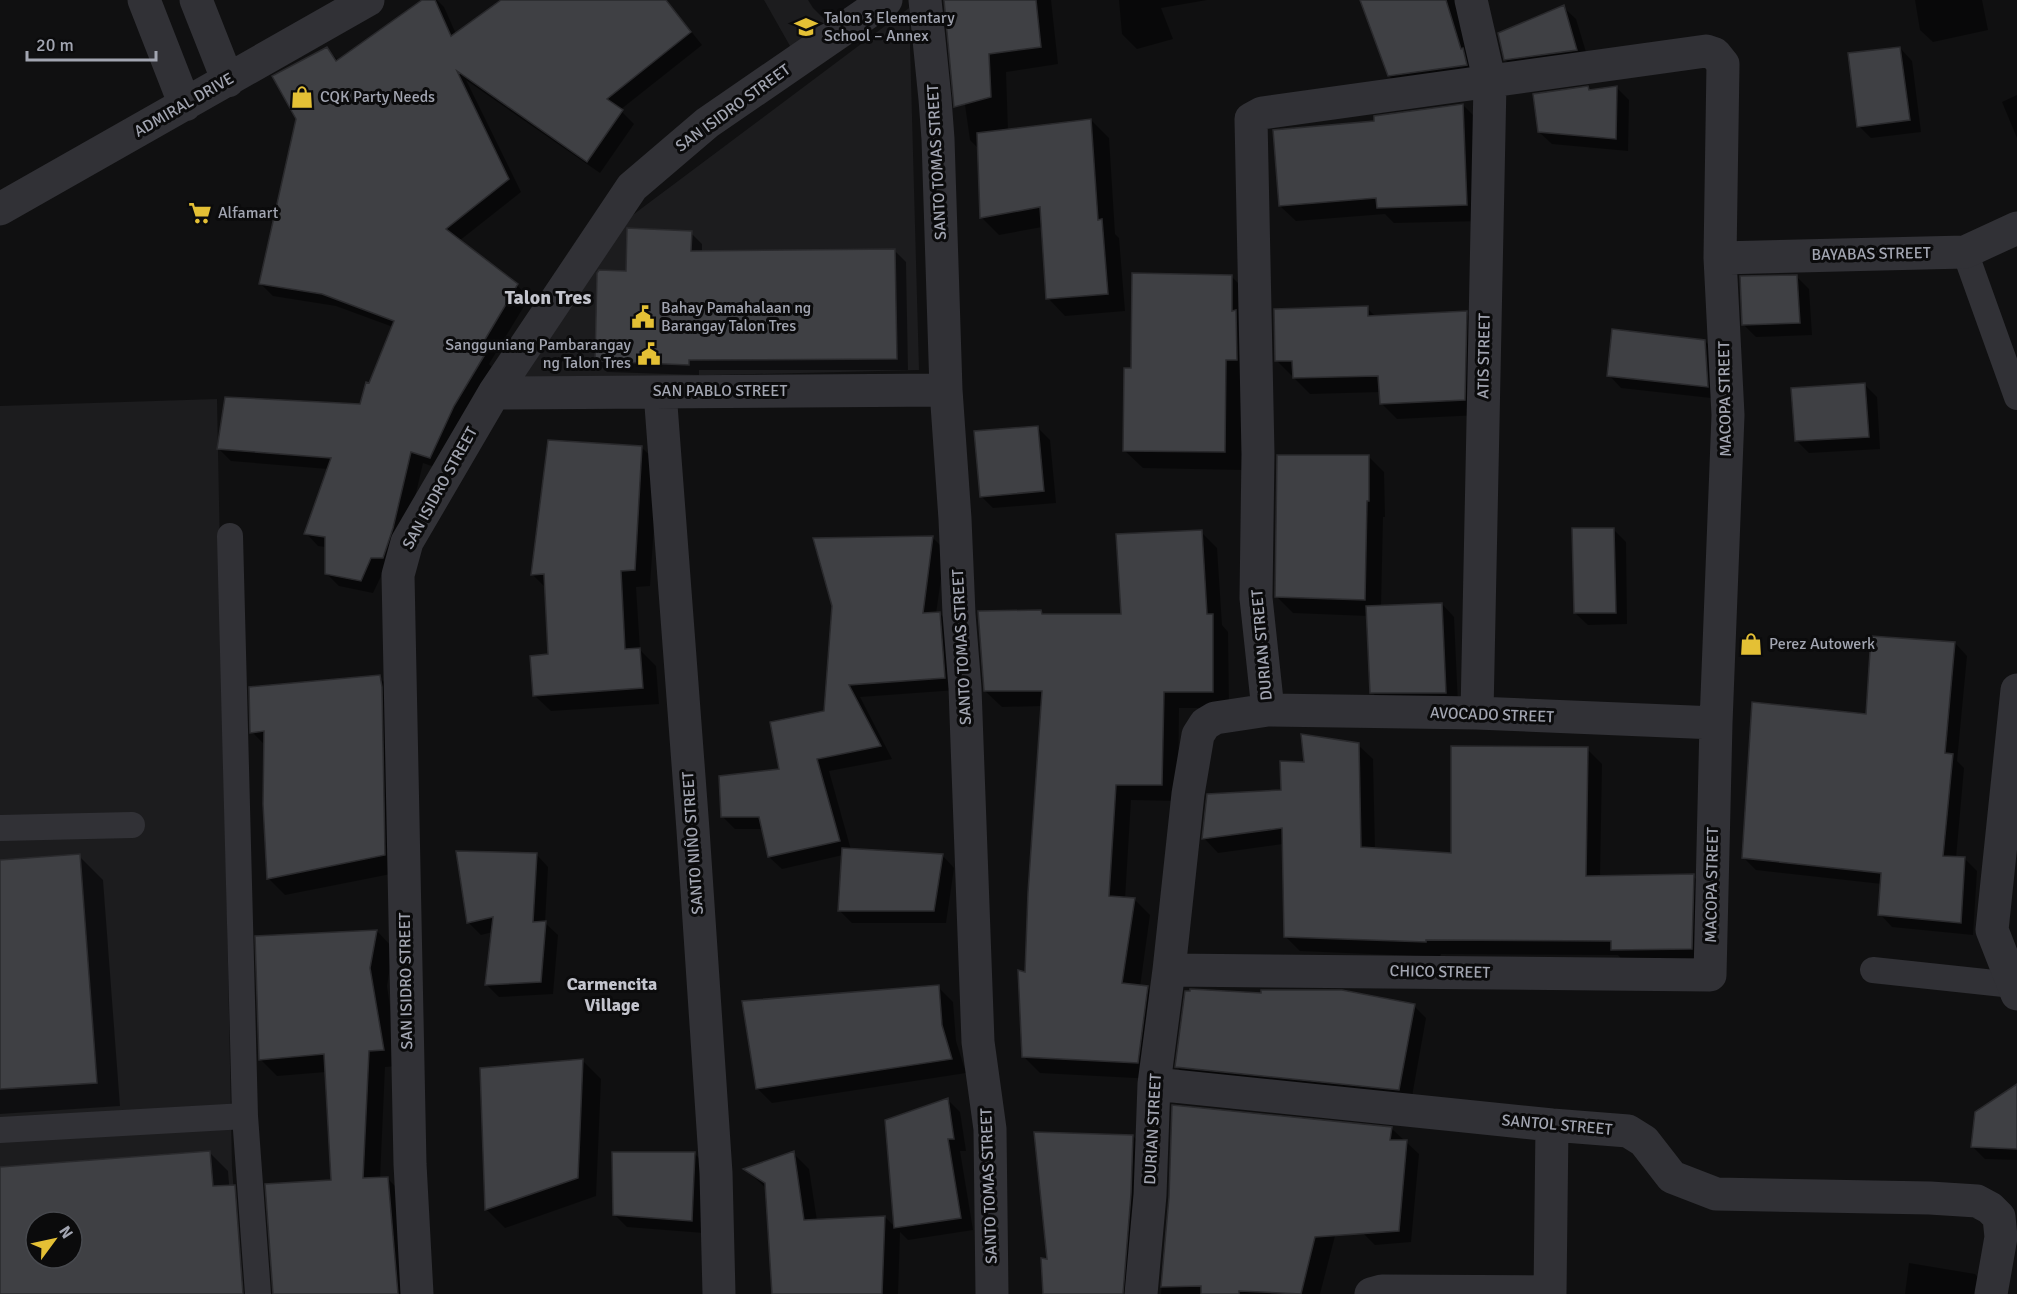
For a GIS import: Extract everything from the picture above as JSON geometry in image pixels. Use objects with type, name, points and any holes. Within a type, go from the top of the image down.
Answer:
[{"type":"street","points":[[144,0],[185,105]]},
{"type":"street","points":[[196,0],[228,81]]},
{"type":"street","name":"ADMIRAL DRIVE","points":[[0,209],[368,0]]},
{"type":"street","name":"SAN ISIDRO STREET","points":[[417,1294],[410,1164],[398,575],[407,542],[494,393],[632,187],[707,123],[886,0]]},
{"type":"street","name":"SANTO TOMAS STREET","points":[[925,0],[937,119],[946,390],[955,519],[958,614],[965,688],[978,1042],[990,1129],[992,1294]]},
{"type":"street","name":"ATIS STREET","points":[[1471,0],[1490,83],[1477,714]]},
{"type":"street","name":"MACOPA STREET","points":[[1490,83],[1706,51],[1715,54],[1723,64],[1720,258],[1728,415],[1716,723],[1710,975]]},
{"type":"street","name":"DURIAN STREET","points":[[1141,1294],[1150,1195],[1154,1084],[1188,794],[1198,735],[1206,724],[1215,718],[1268,710],[1256,598],[1258,454],[1251,119],[1262,113],[1490,83]]},
{"type":"street","name":"BAYABAS STREET","points":[[1720,258],[1965,252],[2017,228]]},
{"type":"street","name":"SAN PABLO STREET","points":[[494,393],[946,390]]},
{"type":"street","name":"SANTO NIÑO STREET","points":[[660,392],[696,866],[716,1173],[719,1294]]},
{"type":"street","points":[[2015,990],[1992,930],[2017,690]]},
{"type":"street","name":"AVOCADO STREET","points":[[1268,710],[1477,714],[1716,723]]},
{"type":"street","name":"CHICO STREET","points":[[1169,970],[1710,975]]},
{"type":"street","name":"SANTOL STREET","points":[[1154,1084],[1628,1131],[1644,1141],[1672,1177],[1716,1194],[1977,1201],[1990,1208],[1999,1217],[2001,1237],[1991,1294]]},
{"type":"street","points":[[1371,1294],[1382,1291],[1550,1293],[1552,1125]]},
{"type":"lane","points":[[1965,252],[2017,397]]},
{"type":"lane","points":[[230,536],[245,1116],[258,1294]]},
{"type":"lane","points":[[0,828],[132,825]]},
{"type":"lane","points":[[1873,970],[2015,990]]},
{"type":"lane","points":[[0,1130],[245,1116]]},
{"type":"shaded area","name":"Talon 3 Elementary School – Annex","points":[[764,0],[871,0],[794,53]]},
{"type":"shaded area","points":[[909,8],[919,370],[516,380],[614,229]]},
{"type":"shaded area","points":[[217,399],[232,1168],[242,1294],[0,1294],[0,406]]},
{"type":"building","points":[[422,0],[435,0],[451,36],[501,0],[666,0],[691,32],[607,99],[623,110],[587,162],[457,71],[509,179],[446,229],[518,284],[477,353],[484,356],[454,406],[430,458],[411,452],[393,528],[383,558],[371,558],[361,581],[325,574],[325,537],[304,534],[331,458],[217,449],[225,397],[360,404],[366,382],[369,383],[394,321],[322,294],[259,284],[296,119],[272,76],[327,47],[336,61]]},
{"type":"building","points":[[944,0],[1036,0],[1041,47],[989,54],[991,97],[954,107]]},
{"type":"building","points":[[1360,0],[1446,0],[1467,65],[1388,76]]},
{"type":"building","points":[[1564,5],[1577,50],[1504,60],[1498,33]]},
{"type":"building","points":[[1900,47],[1910,120],[1857,127],[1848,53]]},
{"type":"building","points":[[1588,86],[1589,90],[1617,86],[1616,139],[1538,132],[1533,94]]},
{"type":"building","points":[[1463,104],[1467,205],[1377,208],[1376,198],[1279,206],[1273,130],[1374,121],[1374,116]]},
{"type":"building","points":[[1091,119],[1098,220],[1102,219],[1108,294],[1046,299],[1040,207],[980,218],[977,133]]},
{"type":"building","points":[[627,228],[692,231],[691,251],[895,249],[897,359],[689,360],[689,365],[595,361],[597,273],[599,270],[626,271]]},
{"type":"building","points":[[1132,273],[1232,275],[1232,311],[1236,310],[1237,360],[1226,360],[1225,452],[1123,451],[1124,368],[1131,368]]},
{"type":"building","points":[[1797,275],[1800,323],[1742,325],[1740,276]]},
{"type":"building","points":[[1368,306],[1368,316],[1467,311],[1465,400],[1380,404],[1378,376],[1293,378],[1292,361],[1275,361],[1274,309]]},
{"type":"building","points":[[1612,329],[1705,340],[1708,387],[1607,376]]},
{"type":"building","points":[[1865,383],[1869,437],[1795,441],[1791,388]]},
{"type":"building","points":[[1038,426],[1044,491],[980,497],[974,431]]},
{"type":"building","points":[[548,440],[642,446],[635,570],[621,571],[625,649],[640,648],[643,688],[533,696],[530,656],[548,654],[544,574],[531,575]]},
{"type":"building","points":[[1277,455],[1369,455],[1365,600],[1275,597]]},
{"type":"building","points":[[1572,528],[1614,528],[1616,613],[1574,613]]},
{"type":"building","points":[[1202,530],[1207,614],[1213,614],[1213,692],[1164,692],[1162,785],[1116,785],[1109,896],[1135,898],[1122,983],[1148,986],[1138,1063],[1022,1057],[1018,970],[1025,972],[1028,892],[1042,691],[984,691],[978,611],[1041,610],[1042,614],[1121,614],[1116,534]]},
{"type":"building","points":[[933,536],[923,613],[940,612],[945,678],[849,685],[881,746],[817,759],[840,841],[768,857],[759,817],[721,817],[719,776],[779,769],[770,722],[824,711],[832,606],[813,538]]},
{"type":"building","points":[[1442,603],[1446,693],[1370,693],[1366,606]]},
{"type":"building","points":[[1871,636],[1955,642],[1945,753],[1953,754],[1943,856],[1965,857],[1961,923],[1878,915],[1881,873],[1742,858],[1752,702],[1866,714]]},
{"type":"building","points":[[380,675],[385,855],[267,879],[263,804],[264,731],[250,733],[249,687]]},
{"type":"building","points":[[1301,734],[1359,743],[1361,847],[1451,853],[1451,746],[1588,747],[1586,876],[1694,874],[1692,949],[1611,950],[1611,941],[1426,940],[1426,942],[1284,937],[1282,828],[1202,839],[1207,794],[1281,790],[1280,761],[1304,762]]},
{"type":"building","points":[[842,848],[943,854],[934,911],[838,911]]},
{"type":"building","points":[[456,851],[537,853],[533,922],[546,921],[541,982],[485,985],[493,917],[467,923]]},
{"type":"building","points":[[80,854],[97,1083],[0,1089],[0,860]]},
{"type":"building","points":[[377,930],[370,968],[384,1050],[369,1051],[363,1178],[388,1177],[398,1294],[273,1294],[265,1184],[331,1180],[324,1054],[259,1060],[255,936]]},
{"type":"building","points":[[939,985],[942,1025],[952,1059],[756,1089],[742,1001]]},
{"type":"building","points":[[1190,989],[1261,993],[1261,990],[1342,990],[1415,1004],[1399,1090],[1175,1067],[1185,991],[1190,991]]},
{"type":"building","points":[[583,1059],[578,1178],[485,1210],[480,1068]]},
{"type":"building","points":[[2017,1084],[2017,1149],[1971,1147],[1975,1112]]},
{"type":"building","points":[[948,1098],[954,1139],[948,1139],[961,1218],[894,1228],[885,1120]]},
{"type":"building","points":[[1172,1105],[1392,1127],[1390,1140],[1407,1140],[1399,1231],[1315,1237],[1301,1294],[1239,1291],[1239,1294],[1201,1294],[1201,1286],[1161,1287],[1169,1197]]},
{"type":"building","points":[[1034,1132],[1133,1135],[1123,1294],[1043,1294],[1041,1258],[1047,1259]]},
{"type":"building","points":[[210,1151],[213,1186],[235,1185],[243,1294],[0,1294],[0,1167]]},
{"type":"building","points":[[794,1151],[804,1220],[885,1216],[882,1294],[772,1294],[765,1183],[743,1169]]},
{"type":"building","points":[[612,1152],[695,1152],[692,1221],[613,1215]]},
{"type":"place","name":"Talon 3 Elementary School – Annex","points":[[806,27]]},
{"type":"place","name":"CQK Party Needs","points":[[302,97]]},
{"type":"place","name":"Alfamart","points":[[200,213]]},
{"type":"place","name":"Bahay Pamahalaan ng Barangay Talon Tres","points":[[643,317]]},
{"type":"place","name":"Sangguniang Pambarangay ng Talon Tres","points":[[649,354]]},
{"type":"place","name":"Perez Autowerk","points":[[1751,644]]},
{"type":"district","name":"Talon Tres","points":[[548,297]]},
{"type":"district","name":"Carmencita Village","points":[[612,994]]}]
